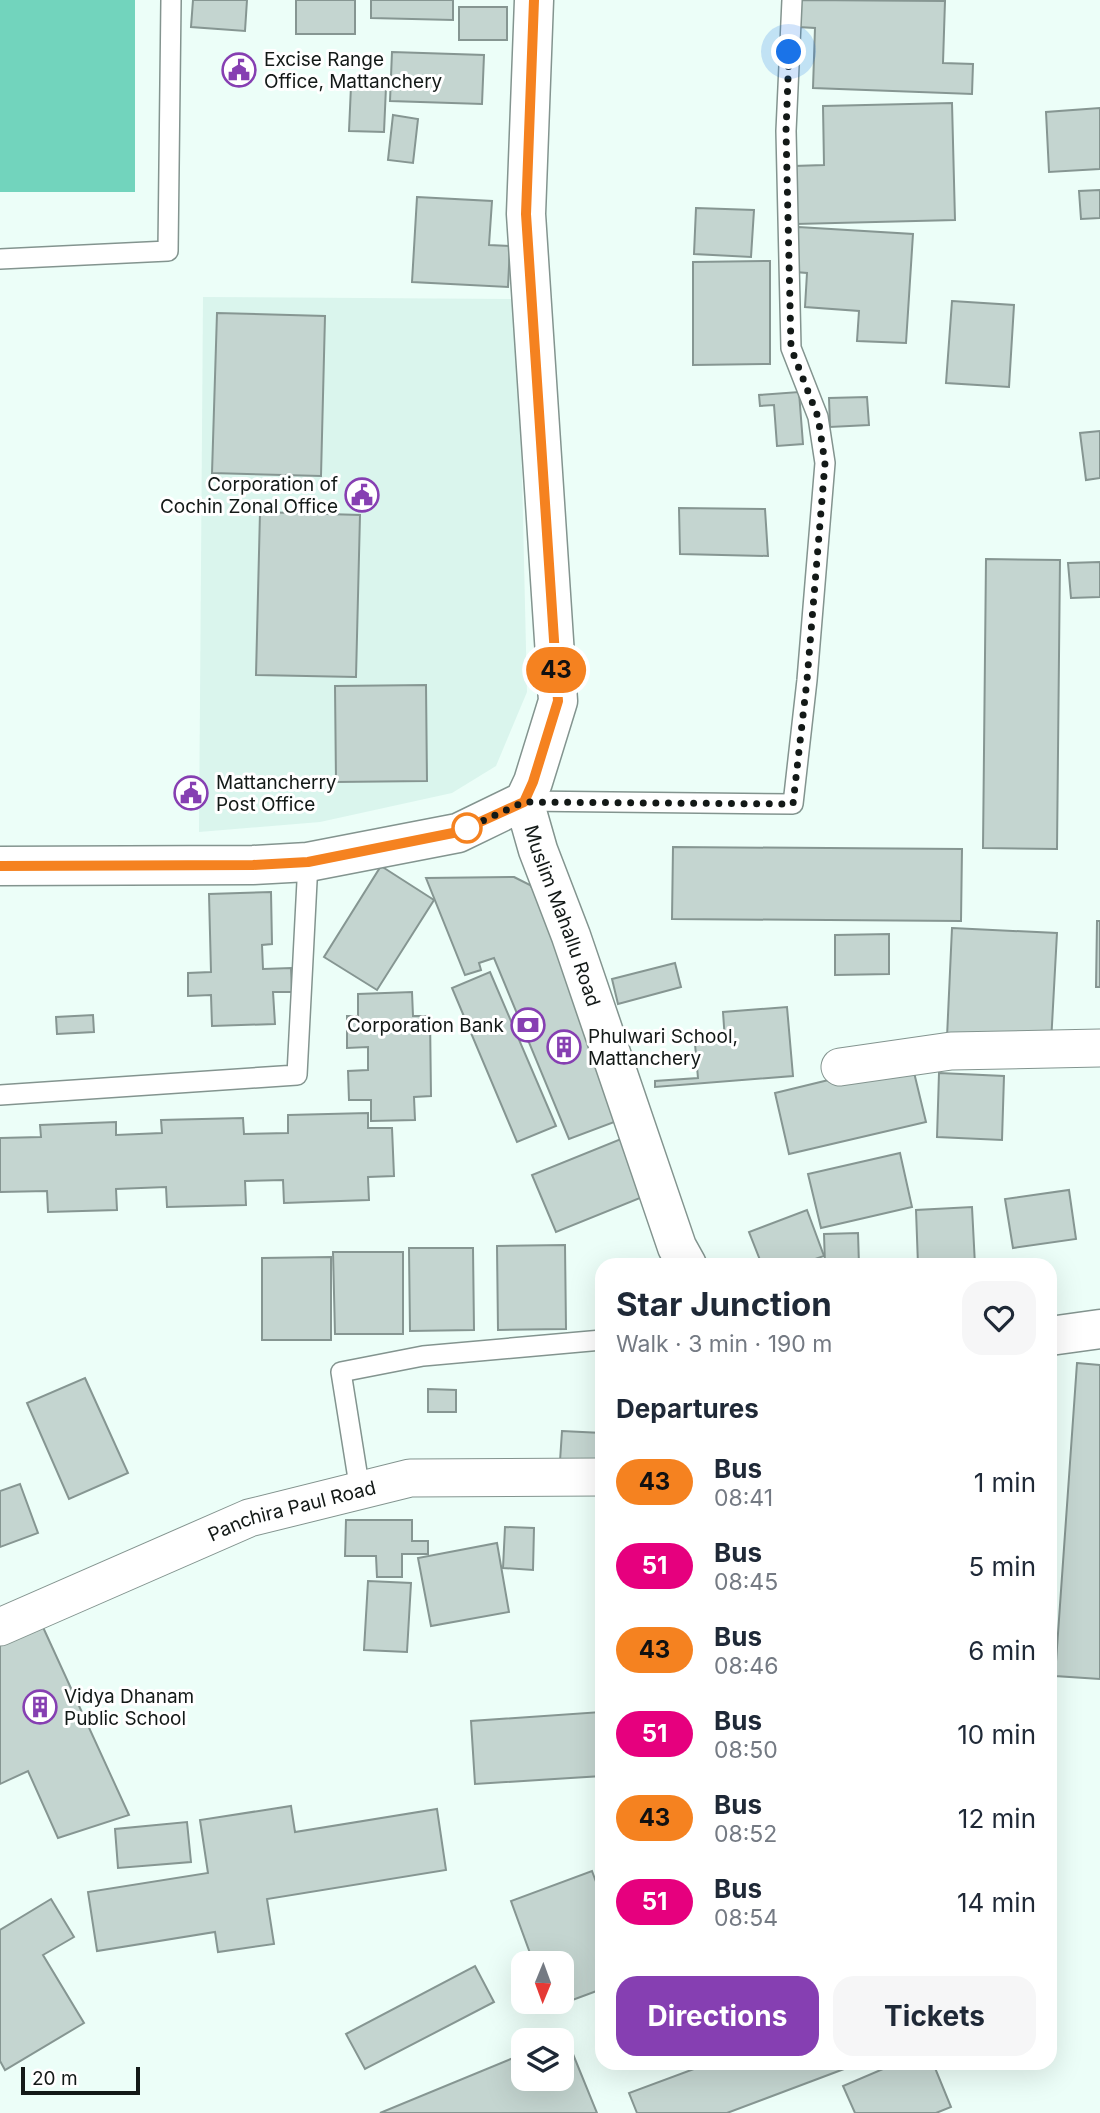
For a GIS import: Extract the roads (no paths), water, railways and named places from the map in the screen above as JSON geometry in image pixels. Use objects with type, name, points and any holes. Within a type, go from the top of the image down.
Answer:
[{"type":"main road","points":[[0,866],[253,865],[308,862],[458,832],[524,802],[533,782],[558,701],[526,214],[534,0]]},
{"type":"main road","name":"Muslim Mahallu Road","points":[[524,802],[538,850],[571,936],[677,1247],[683,1258]]},
{"type":"main road","points":[[1057,1335],[1100,1329]]},
{"type":"street","points":[[840,1067],[951,1051],[1100,1048]]},
{"type":"street","name":"Panchira Paul Road","points":[[0,1627],[248,1518],[410,1478],[595,1477]]},
{"type":"lane","points":[[0,259],[168,251],[171,0]]},
{"type":"lane","points":[[524,802],[793,804],[807,680],[825,463],[818,417],[791,348],[786,131],[792,0]]},
{"type":"lane","points":[[0,1096],[297,1075],[308,862]]},
{"type":"lane","points":[[360,1491],[341,1372],[423,1356],[595,1341]]},
{"type":"place","name":"Excise Range Office, Mattanchery","points":[[239,70]]},
{"type":"place","name":"Corporation of Cochin Zonal Office","points":[[362,495]]},
{"type":"place","name":"Mattancherry Post Office","points":[[191,793]]},
{"type":"place","name":"Corporation Bank","points":[[528,1025]]},
{"type":"place","name":"Phulwari School, Mattanchery","points":[[564,1047]]},
{"type":"place","name":"Vidya Dhanam Public School","points":[[40,1707]]}]
